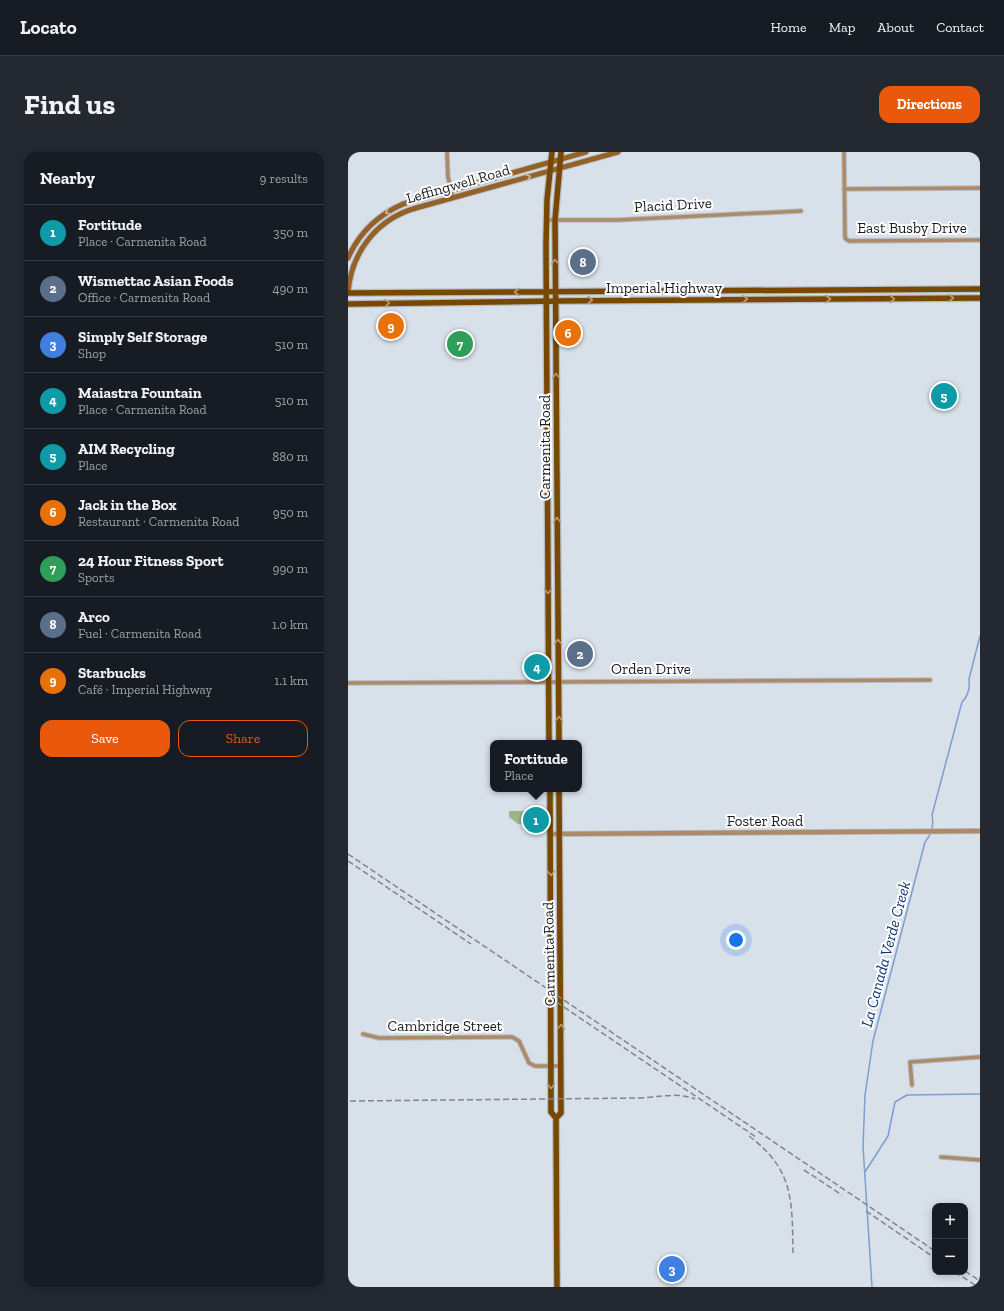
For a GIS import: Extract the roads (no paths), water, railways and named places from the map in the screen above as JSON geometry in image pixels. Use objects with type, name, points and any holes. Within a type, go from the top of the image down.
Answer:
[{"type":"main road","name":"Carmenita Road","points":[[549,740],[546,220],[552,152]]},
{"type":"main road","name":"Carmenita Road","points":[[559,740],[555,220],[561,152]]},
{"type":"main road","name":"Leffingwell Road","points":[[348,258],[355,243],[364,231],[388,211],[409,202],[586,152]]},
{"type":"main road","name":"Leffingwell Road","points":[[348,293],[352,270],[358,255],[370,236],[379,227],[402,213],[618,152]]},
{"type":"main road","name":"Imperial Highway","points":[[348,293],[980,289]]},
{"type":"main road","name":"Imperial Highway","points":[[348,304],[556,300],[980,298]]},
{"type":"main road","points":[[548,559],[557,559]]},
{"type":"main road","name":"Carmenita Road","points":[[550,792],[551,1112],[556,1118],[558,1287]]},
{"type":"main road","name":"Carmenita Road","points":[[556,1118],[561,1113],[559,792]]},
{"type":"street","points":[[447,152],[448,177],[453,198]]},
{"type":"street","points":[[844,152],[844,189],[980,188]]},
{"type":"street","name":"East Busby Drive","points":[[844,189],[846,238],[850,240],[980,240]]},
{"type":"street","name":"Placid Drive","points":[[546,220],[617,220],[801,211]]},
{"type":"street","name":"Orden Drive","points":[[348,683],[930,680]]},
{"type":"street","name":"Foster Road","points":[[550,834],[980,831]]},
{"type":"street","name":"Cambridge Street","points":[[363,1034],[379,1038],[512,1037],[519,1040],[529,1063],[535,1066],[561,1066]]},
{"type":"street","points":[[912,1085],[910,1062],[980,1057]]},
{"type":"street","points":[[941,1157],[980,1160]]},
{"type":"waterway","name":"La Canada Verde Creek","points":[[872,1287],[863,1146],[865,1095],[873,1041],[925,842],[932,829],[932,815],[962,702],[968,691],[969,679],[980,636]]},
{"type":"waterway","points":[[865,1172],[888,1136],[895,1102],[907,1095],[980,1094]]},
{"type":"railway","points":[[348,854],[932,1249]]},
{"type":"railway","points":[[348,861],[471,944]]},
{"type":"railway","points":[[549,997],[756,1137]]},
{"type":"railway","points":[[350,1101],[641,1098],[675,1095],[695,1099]]},
{"type":"railway","points":[[749,1136],[775,1161],[788,1187],[791,1202],[793,1253]]},
{"type":"railway","points":[[804,1170],[842,1195]]},
{"type":"railway","points":[[866,1211],[932,1256]]},
{"type":"railway","points":[[968,1273],[980,1281]]},
{"type":"railway","points":[[960,1275],[978,1287]]},
{"type":"place","name":"Arco","points":[[583,262]]},
{"type":"place","name":"Starbucks","points":[[391,326]]},
{"type":"place","name":"Jack in the Box","points":[[568,333]]},
{"type":"place","name":"24 Hour Fitness Sport","points":[[460,344]]},
{"type":"place","name":"AIM Recycling","points":[[944,396]]},
{"type":"place","name":"Wismettac Asian Foods","points":[[580,654]]},
{"type":"place","name":"Maiastra Fountain","points":[[537,667]]},
{"type":"place","name":"Fortitude","points":[[536,820]]},
{"type":"place","name":"Simply Self Storage","points":[[672,1269]]}]
